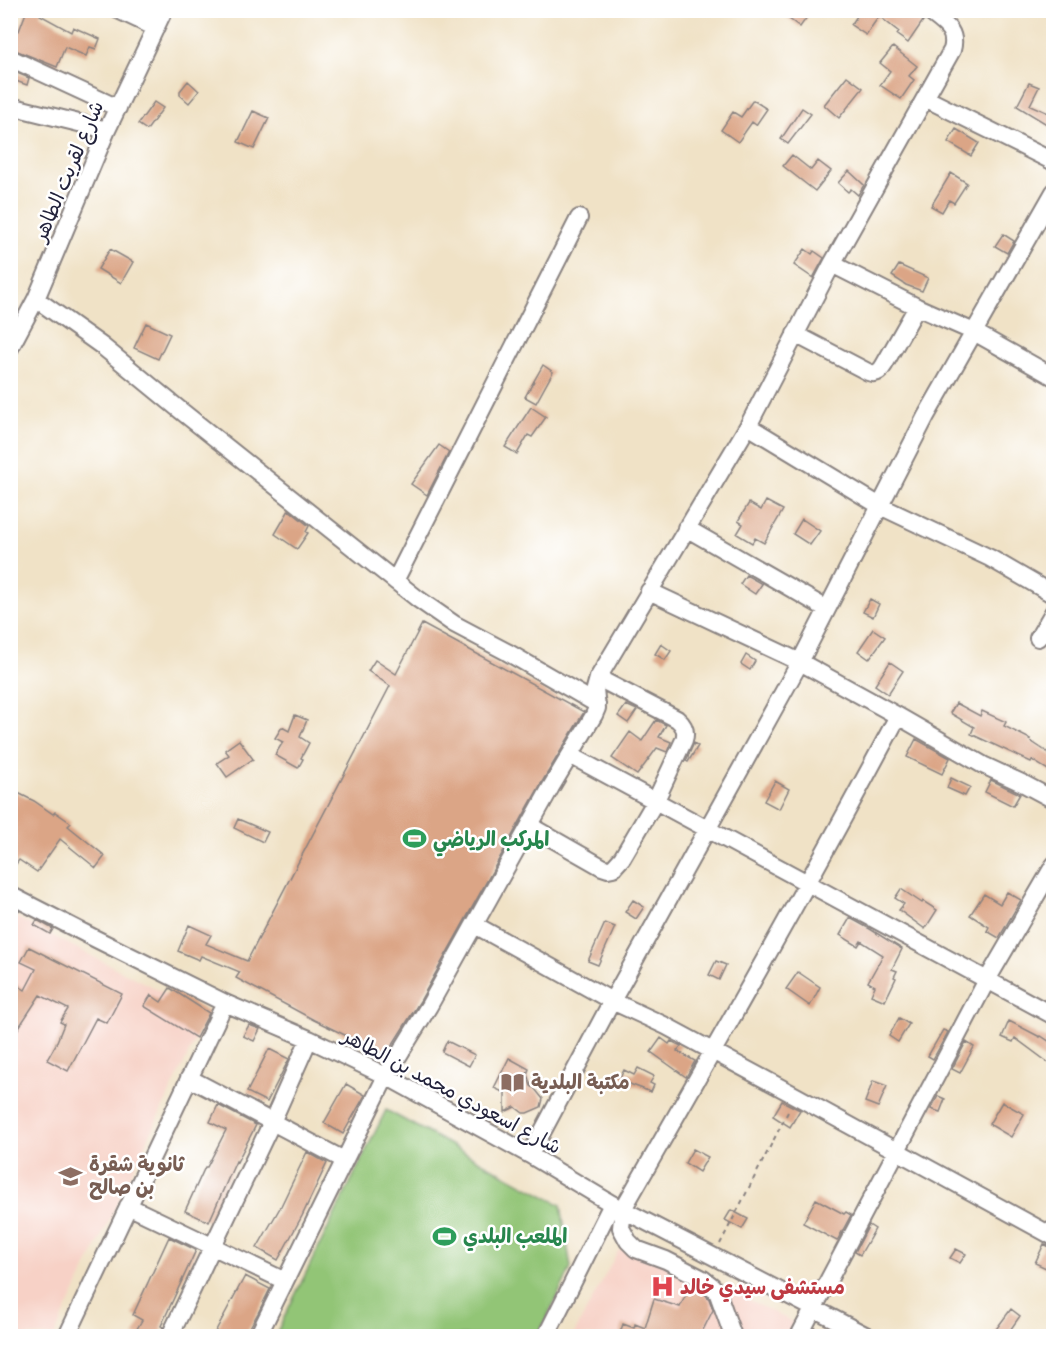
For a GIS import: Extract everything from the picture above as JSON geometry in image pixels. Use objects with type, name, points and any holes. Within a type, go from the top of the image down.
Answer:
[{"type":"street","points":[[118,10],[156,28]]},
{"type":"street","name":"شارع لقريت الطاهر","points":[[12,342],[36,299],[107,130],[165,10]]},
{"type":"street","points":[[258,1336],[386,1076],[429,1006],[594,715],[597,708],[595,689],[598,678],[748,426],[832,264],[952,50],[954,38],[949,28],[927,10]]},
{"type":"street","points":[[10,58],[118,108]]},
{"type":"street","points":[[925,98],[1053,162]]},
{"type":"street","points":[[10,106],[107,130]]},
{"type":"street","points":[[530,1155],[612,1001],[800,662],[926,416],[1053,192]]},
{"type":"street","points":[[395,581],[579,218]]},
{"type":"street","points":[[832,264],[916,307],[974,332],[1053,377]]},
{"type":"street","points":[[36,299],[102,346],[395,581],[454,624],[597,704]]},
{"type":"street","points":[[795,334],[872,374],[877,373],[884,365],[916,307]]},
{"type":"street","points":[[748,426],[880,506],[990,558],[1053,595]]},
{"type":"street","points":[[687,528],[827,609]]},
{"type":"street","points":[[649,591],[800,662],[983,765],[1053,800]]},
{"type":"street","points":[[1038,638],[1053,611]]},
{"type":"street","points":[[530,826],[602,867],[614,868],[656,800],[684,740],[686,734],[682,723],[677,719],[598,678]]},
{"type":"street","points":[[546,1336],[617,1207],[713,1051],[898,716]]},
{"type":"street","points":[[570,755],[1053,1016]]},
{"type":"street","points":[[799,1336],[987,981],[1053,865]]},
{"type":"street","name":"شارع اسعودي محمد بن الطاهر","points":[[10,895],[225,1003],[309,1039],[386,1076],[530,1155],[617,1207],[867,1336]]},
{"type":"street","points":[[475,925],[612,1001],[713,1051],[1053,1238]]},
{"type":"street","points":[[67,1336],[225,1003]]},
{"type":"street","points":[[170,1336],[309,1039]]},
{"type":"street","points":[[189,1078],[344,1160]]},
{"type":"street","points":[[128,1206],[285,1281]]},
{"type":"street","points":[[617,1207],[621,1228],[628,1241],[636,1249],[666,1260],[712,1286],[718,1294],[733,1336]]},
{"type":"path","points":[[713,1257],[796,1096]]},
{"type":"shaded area","name":"ثانوية شقرة بن صالح","points":[[10,914],[207,1015],[54,1336],[11,1336]]},
{"type":"shaded area","name":"مستشفى سيدي خالد","points":[[637,1242],[794,1323],[787,1336],[573,1336],[618,1251]]},
{"type":"green space","name":"الملعب البلدي","points":[[386,1110],[561,1205],[571,1268],[538,1336],[275,1336]]},
{"type":"building","points":[[27,10],[42,10],[40,15],[71,32],[73,27],[100,39],[96,49],[90,47],[86,56],[65,47],[57,67],[10,48],[10,26],[19,31]]},
{"type":"building","points":[[777,10],[812,10],[800,27]]},
{"type":"building","points":[[861,10],[916,10],[923,21],[908,43],[897,35],[899,32],[879,16],[866,35],[851,25]]},
{"type":"building","points":[[893,47],[917,66],[909,76],[914,80],[901,99],[880,85],[890,71],[880,63]]},
{"type":"building","points":[[10,70],[29,78],[27,85],[10,79]]},
{"type":"building","points":[[847,76],[863,88],[839,118],[824,105]]},
{"type":"building","points":[[188,81],[199,91],[189,103],[180,95],[180,91]]},
{"type":"building","points":[[1029,83],[1039,87],[1030,105],[1053,115],[1053,128],[1017,106]]},
{"type":"building","points":[[753,100],[767,109],[756,125],[752,122],[738,142],[721,130],[733,112],[741,117]]},
{"type":"building","points":[[154,102],[163,108],[147,130],[138,124]]},
{"type":"building","points":[[802,108],[811,114],[788,144],[781,139]]},
{"type":"building","points":[[253,111],[269,118],[254,149],[238,142]]},
{"type":"building","points":[[956,129],[979,143],[971,156],[948,142]]},
{"type":"building","points":[[792,155],[811,170],[818,161],[831,171],[815,191],[783,166]]},
{"type":"building","points":[[849,171],[864,185],[858,195],[851,189],[848,192],[838,183]]},
{"type":"building","points":[[951,173],[967,183],[954,203],[949,200],[942,212],[931,206]]},
{"type":"building","points":[[1003,234],[1014,241],[1007,253],[995,246]]},
{"type":"building","points":[[110,249],[133,262],[121,283],[98,269]]},
{"type":"building","points":[[805,249],[812,254],[814,251],[824,258],[813,278],[794,265]]},
{"type":"building","points":[[899,265],[928,278],[922,291],[892,276]]},
{"type":"building","points":[[146,323],[170,334],[158,359],[134,348]]},
{"type":"building","points":[[543,365],[553,372],[536,403],[525,397]]},
{"type":"building","points":[[531,407],[546,417],[532,437],[528,435],[517,454],[505,447]]},
{"type":"building","points":[[439,445],[449,452],[427,495],[411,484]]},
{"type":"building","points":[[766,501],[783,510],[764,543],[755,538],[752,543],[737,534],[743,524],[738,521],[749,503],[761,510]]},
{"type":"building","points":[[289,510],[309,526],[306,532],[308,533],[297,549],[275,534]]},
{"type":"building","points":[[802,519],[820,531],[810,545],[793,534]]},
{"type":"building","points":[[746,575],[762,584],[755,594],[740,584]]},
{"type":"building","points":[[870,599],[879,604],[873,617],[863,612]]},
{"type":"building","name":"المركب الرياضي","points":[[422,624],[584,712],[542,782],[420,1001],[386,1055],[236,978],[240,972],[201,956],[199,960],[178,951],[189,925],[211,935],[206,944],[247,961],[390,686],[368,671],[375,660],[396,674]]},
{"type":"building","points":[[873,629],[885,637],[869,659],[858,651]]},
{"type":"building","points":[[661,644],[671,651],[665,660],[655,654]]},
{"type":"building","points":[[746,655],[755,661],[750,670],[741,664]]},
{"type":"building","points":[[890,662],[903,671],[888,694],[875,685]]},
{"type":"building","points":[[956,703],[980,716],[982,711],[1006,722],[1004,726],[1030,739],[1053,756],[1053,773],[1032,760],[1031,762],[971,734],[974,727],[950,713]]},
{"type":"building","points":[[626,705],[637,710],[628,723],[618,716]]},
{"type":"building","points":[[295,715],[307,720],[300,737],[309,743],[298,768],[275,755],[283,742],[275,738],[282,727],[289,731]]},
{"type":"building","points":[[656,720],[666,725],[659,737],[671,742],[667,752],[657,748],[637,775],[612,758],[630,732],[642,741]]},
{"type":"building","points":[[916,739],[950,758],[942,774],[907,757]]},
{"type":"building","points":[[239,740],[253,759],[227,777],[217,763],[229,755],[225,750]]},
{"type":"building","points":[[694,743],[698,746],[688,762],[686,761]]},
{"type":"building","points":[[951,778],[970,787],[965,796],[947,788]]},
{"type":"building","points":[[991,780],[1020,794],[1013,806],[985,792]]},
{"type":"building","points":[[775,781],[789,789],[779,809],[764,801]]},
{"type":"building","points":[[10,789],[53,814],[55,812],[71,823],[68,826],[105,856],[96,868],[60,839],[37,872],[19,860],[10,872]]},
{"type":"building","points":[[238,819],[268,832],[263,842],[234,828]]},
{"type":"building","points":[[901,889],[937,910],[925,929],[899,910],[904,904],[895,898]]},
{"type":"building","points":[[1007,892],[1021,900],[999,938],[987,931],[989,927],[970,915],[984,894],[1000,904]]},
{"type":"building","points":[[633,900],[644,907],[636,919],[625,912]]},
{"type":"building","points":[[850,918],[902,949],[892,969],[897,971],[894,977],[896,978],[885,1001],[871,995],[875,986],[868,982],[883,955],[861,941],[858,946],[840,935]]},
{"type":"building","points":[[37,920],[53,929],[50,934],[34,925]]},
{"type":"building","points":[[605,923],[615,927],[598,965],[588,961]]},
{"type":"building","points":[[29,947],[122,994],[107,1023],[96,1018],[68,1071],[47,1060],[64,1024],[60,1022],[68,1009],[40,995],[10,1041],[10,980],[25,990],[36,969],[21,962]]},
{"type":"building","points":[[716,961],[726,965],[719,980],[709,975]]},
{"type":"building","points":[[798,972],[820,987],[810,1006],[786,989]]},
{"type":"building","points":[[170,988],[209,1013],[196,1038],[144,1006],[151,995],[161,1002]]},
{"type":"building","points":[[899,1018],[909,1024],[898,1042],[889,1036]]},
{"type":"building","points":[[1009,1021],[1053,1044],[1053,1066],[1015,1038],[1013,1042],[1002,1037]]},
{"type":"building","points":[[249,1025],[260,1029],[254,1041],[243,1036]]},
{"type":"building","points":[[943,1030],[948,1032],[933,1059],[928,1056]]},
{"type":"building","points":[[661,1038],[669,1044],[671,1041],[681,1046],[677,1051],[695,1061],[686,1077],[651,1052]]},
{"type":"building","points":[[447,1041],[475,1055],[469,1066],[442,1052]]},
{"type":"building","points":[[966,1042],[974,1047],[960,1073],[952,1069]]},
{"type":"building","points":[[269,1049],[289,1059],[267,1102],[247,1092]]},
{"type":"building","name":"مكتبة البلدية","points":[[509,1058],[529,1069],[527,1074],[531,1086],[543,1099],[541,1107],[527,1113],[515,1107],[505,1112],[505,1093],[494,1088]]},
{"type":"building","points":[[638,1068],[654,1076],[650,1083],[654,1085],[651,1092],[619,1080],[624,1070],[634,1075]]},
{"type":"building","points":[[873,1081],[887,1086],[878,1107],[865,1102]]},
{"type":"building","points":[[346,1084],[365,1095],[343,1134],[324,1123]]},
{"type":"building","points":[[938,1096],[945,1099],[940,1112],[931,1109]]},
{"type":"building","points":[[782,1101],[800,1110],[790,1127],[773,1116]]},
{"type":"building","points":[[1002,1102],[1024,1114],[1011,1137],[989,1124]]},
{"type":"building","points":[[218,1105],[256,1125],[236,1161],[209,1222],[185,1211],[205,1167],[226,1130],[210,1122]]},
{"type":"building","points":[[693,1149],[708,1157],[699,1172],[685,1163]]},
{"type":"building","points":[[307,1152],[327,1163],[278,1260],[257,1248],[281,1206]]},
{"type":"building","points":[[816,1199],[844,1214],[846,1212],[851,1215],[837,1241],[803,1223]]},
{"type":"building","points":[[731,1210],[748,1219],[742,1229],[725,1220]]},
{"type":"building","points":[[869,1225],[875,1229],[860,1255],[855,1252]]},
{"type":"building","points":[[169,1237],[196,1250],[161,1326],[163,1327],[160,1336],[133,1336],[142,1320],[133,1315]]},
{"type":"building","points":[[1044,1244],[1053,1249],[1046,1268],[1035,1263]]},
{"type":"building","points":[[956,1249],[966,1254],[960,1263],[950,1258]]},
{"type":"building","points":[[245,1276],[270,1289],[258,1313],[245,1336],[213,1336]]},
{"type":"building","points":[[690,1286],[704,1293],[713,1310],[700,1336],[619,1336],[623,1324],[634,1328],[635,1324],[645,1328],[654,1299],[680,1307]]},
{"type":"building","points":[[1011,1309],[1020,1316],[1006,1336],[991,1336]]},
{"type":"place","name":"المركب الرياضي","points":[[415,839]]},
{"type":"place","name":"مكتبة البلدية","points":[[513,1082]]},
{"type":"place","name":"ثانوية شقرة بن صالح","points":[[71,1176]]},
{"type":"place","name":"الملعب البلدي","points":[[445,1236]]},
{"type":"place","name":"مستشفى سيدي خالد","points":[[662,1287]]}]
